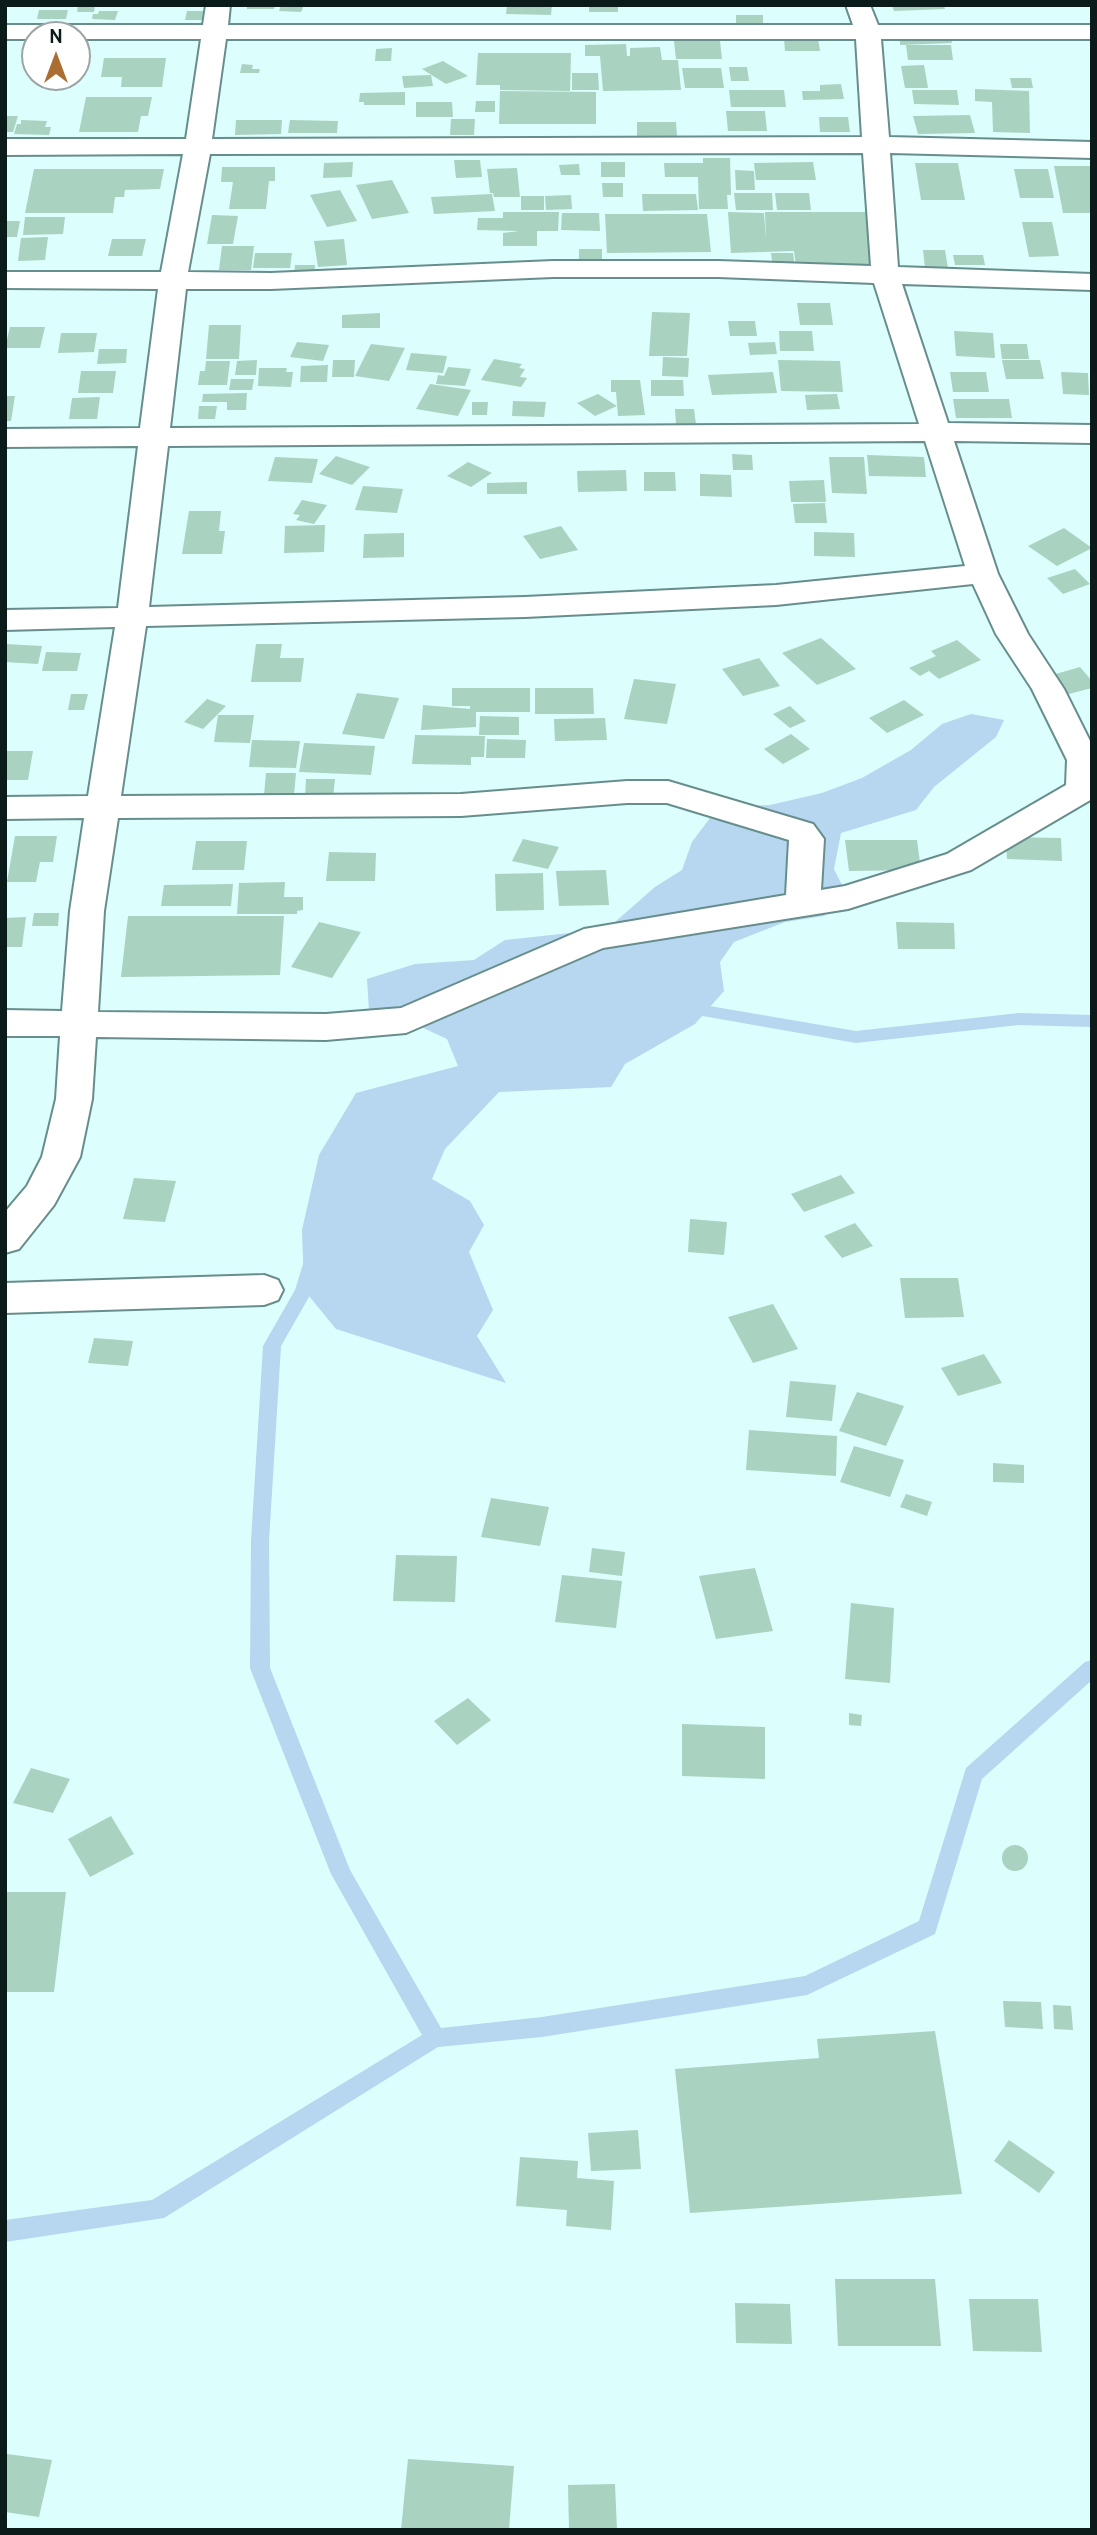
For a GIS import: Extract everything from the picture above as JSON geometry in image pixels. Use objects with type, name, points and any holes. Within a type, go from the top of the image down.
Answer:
[{"type":"street","points":[[5,1023],[326,1027],[407,1020],[596,937],[848,897],[960,862],[1082,790],[1083,760],[1048,689],[1012,634],[983,574],[886,274],[868,31],[858,5]]},
{"type":"street","points":[[5,1239],[41,1195],[61,1157],[74,1099],[87,911],[132,617],[173,280],[198,146],[216,18]]},
{"type":"street","points":[[5,32],[216,18],[868,31],[1092,32]]},
{"type":"street","points":[[5,147],[877,145],[1092,150]]},
{"type":"street","points":[[5,280],[271,281],[552,269],[718,269],[1092,282]]},
{"type":"street","points":[[5,439],[156,436],[1092,434]]},
{"type":"street","points":[[5,620],[525,607],[776,595],[983,574]]},
{"type":"street","points":[[5,808],[461,805],[627,792],[668,792],[801,832],[807,839],[803,904]]},
{"type":"street","points":[[5,1298],[264,1290]]},
{"type":"water","points":[[971,714],[1004,720],[996,737],[934,787],[916,810],[841,833],[834,869],[848,897],[824,916],[785,922],[734,942],[720,962],[724,991],[695,1024],[625,1064],[611,1087],[499,1092],[445,1149],[432,1179],[470,1201],[484,1225],[469,1252],[493,1310],[477,1336],[506,1383],[336,1329],[304,1290],[302,1230],[319,1155],[356,1093],[458,1066],[447,1039],[406,1020],[369,1011],[367,979],[415,964],[474,960],[505,940],[607,929],[655,887],[682,870],[692,842],[710,818],[725,807],[770,805],[822,793],[862,778],[911,750],[942,724]]},
{"type":"building","points":[[78,5],[95,5],[94,12],[77,12]]},
{"type":"building","points":[[247,5],[275,5],[274,9],[247,9]]},
{"type":"building","points":[[281,5],[304,5],[301,12],[279,11]]},
{"type":"building","points":[[507,5],[552,5],[551,15],[506,14]]},
{"type":"building","points":[[589,5],[618,5],[618,12],[589,12]]},
{"type":"building","points":[[892,5],[944,5],[945,9],[894,11]]},
{"type":"building","points":[[39,10],[68,10],[66,19],[37,19]]},
{"type":"building","points":[[99,11],[118,11],[115,20],[92,19],[93,14],[98,14]]},
{"type":"building","points":[[187,11],[205,11],[204,20],[185,20]]},
{"type":"building","points":[[736,15],[763,15],[763,23],[736,23]]},
{"type":"building","points":[[900,36],[951,37],[952,43],[900,45]]},
{"type":"building","points":[[784,38],[818,38],[820,51],[785,51]]},
{"type":"building","points":[[674,41],[720,41],[722,59],[676,59]]},
{"type":"building","points":[[626,44],[627,56],[630,56],[630,48],[660,47],[662,60],[678,60],[681,90],[603,91],[600,56],[585,56],[585,45]]},
{"type":"building","points":[[906,45],[951,45],[953,60],[908,60]]},
{"type":"building","points":[[392,48],[391,61],[375,61],[376,49]]},
{"type":"building","points":[[478,53],[571,53],[570,91],[500,90],[500,85],[476,85]]},
{"type":"building","points":[[104,58],[166,58],[162,87],[121,87],[122,77],[101,77]]},
{"type":"building","points":[[443,61],[468,76],[446,84],[422,69]]},
{"type":"building","points":[[242,64],[253,65],[252,69],[260,69],[259,73],[240,73]]},
{"type":"building","points":[[924,65],[928,88],[905,88],[901,66]]},
{"type":"building","points":[[729,67],[747,67],[749,81],[731,81]]},
{"type":"building","points":[[682,68],[721,68],[724,88],[685,88]]},
{"type":"building","points":[[572,73],[598,73],[599,90],[572,90]]},
{"type":"building","points":[[431,75],[433,86],[404,88],[402,76]]},
{"type":"building","points":[[1010,78],[1031,78],[1033,88],[1012,88]]},
{"type":"building","points":[[841,84],[844,99],[803,100],[802,91],[820,91],[820,85]]},
{"type":"building","points":[[975,89],[1029,91],[1030,133],[993,132],[992,102],[975,101]]},
{"type":"building","points":[[729,90],[784,90],[786,107],[731,107]]},
{"type":"building","points":[[912,90],[957,90],[959,105],[914,104]]},
{"type":"building","points":[[500,91],[596,92],[596,124],[499,124]]},
{"type":"building","points":[[405,92],[405,105],[364,105],[364,102],[359,102],[360,93]]},
{"type":"building","points":[[86,97],[152,97],[148,116],[141,116],[138,132],[79,132]]},
{"type":"building","points":[[476,101],[495,101],[495,112],[475,112]]},
{"type":"building","points":[[416,102],[452,102],[453,117],[416,117]]},
{"type":"building","points":[[726,111],[765,111],[767,131],[728,131]]},
{"type":"building","points":[[970,115],[975,133],[918,134],[913,116]]},
{"type":"building","points":[[5,116],[18,116],[13,132],[5,132]]},
{"type":"building","points":[[819,117],[848,117],[850,132],[820,132]]},
{"type":"building","points":[[451,119],[475,119],[474,135],[450,135]]},
{"type":"building","points":[[21,120],[47,121],[45,127],[51,127],[49,135],[14,134]]},
{"type":"building","points":[[236,120],[282,120],[281,134],[235,135]]},
{"type":"building","points":[[290,120],[338,121],[337,133],[288,133]]},
{"type":"building","points":[[637,122],[676,122],[677,136],[637,136]]},
{"type":"building","points":[[703,158],[730,158],[731,195],[727,195],[728,209],[699,209],[698,177],[665,177],[664,163],[703,163]]},
{"type":"building","points":[[454,160],[480,160],[482,177],[456,178]]},
{"type":"building","points":[[353,162],[352,177],[323,178],[324,163]]},
{"type":"building","points":[[601,162],[625,162],[625,177],[601,177]]},
{"type":"building","points":[[813,162],[816,180],[756,180],[754,163]]},
{"type":"building","points":[[915,163],[958,163],[965,200],[921,200]]},
{"type":"building","points":[[579,164],[580,175],[561,175],[559,165]]},
{"type":"building","points":[[1054,166],[1092,166],[1092,213],[1063,213]]},
{"type":"building","points":[[222,167],[275,167],[275,181],[269,181],[266,209],[229,209],[233,182],[221,182]]},
{"type":"building","points":[[517,168],[520,197],[494,197],[493,193],[490,193],[487,169]]},
{"type":"building","points":[[34,169],[164,169],[160,189],[125,190],[124,197],[115,197],[113,213],[25,213]]},
{"type":"building","points":[[1014,169],[1048,169],[1054,198],[1020,198]]},
{"type":"building","points":[[735,170],[754,171],[755,190],[736,190]]},
{"type":"building","points":[[392,180],[409,213],[372,219],[356,185]]},
{"type":"building","points":[[602,183],[623,183],[623,197],[603,197]]},
{"type":"building","points":[[340,190],[357,221],[327,227],[310,195]]},
{"type":"building","points":[[734,193],[772,193],[773,210],[736,210]]},
{"type":"building","points":[[775,193],[809,193],[811,210],[777,210]]},
{"type":"building","points":[[492,194],[495,211],[434,214],[431,197]]},
{"type":"building","points":[[642,194],[696,194],[698,210],[643,211]]},
{"type":"building","points":[[571,195],[572,209],[546,210],[545,196]]},
{"type":"building","points":[[521,196],[544,196],[544,210],[521,210]]},
{"type":"building","points":[[503,212],[559,212],[558,231],[537,231],[537,246],[503,246],[503,233],[519,231],[477,230],[478,218],[503,218]]},
{"type":"building","points":[[728,212],[764,213],[766,240],[765,212],[866,212],[872,266],[796,266],[794,251],[731,253]]},
{"type":"building","points":[[562,213],[599,213],[600,231],[561,230]]},
{"type":"building","points":[[605,214],[707,214],[711,252],[607,253]]},
{"type":"building","points":[[212,215],[238,216],[233,244],[207,244]]},
{"type":"building","points":[[25,217],[65,217],[63,234],[23,235]]},
{"type":"building","points":[[5,221],[20,221],[17,237],[5,237]]},
{"type":"building","points":[[1022,222],[1052,222],[1059,256],[1029,257]]},
{"type":"building","points":[[48,237],[45,260],[18,261],[21,238]]},
{"type":"building","points":[[112,239],[146,239],[142,256],[108,256]]},
{"type":"building","points":[[344,239],[347,265],[318,267],[314,241]]},
{"type":"building","points":[[222,246],[254,246],[251,270],[219,270]]},
{"type":"building","points":[[579,249],[602,249],[602,260],[579,260]]},
{"type":"building","points":[[923,250],[945,250],[948,268],[925,268]]},
{"type":"building","points":[[255,253],[292,253],[290,268],[253,268]]},
{"type":"building","points":[[771,253],[793,253],[795,267],[773,267]]},
{"type":"building","points":[[953,255],[983,255],[985,265],[955,265]]},
{"type":"building","points":[[295,265],[315,265],[314,278],[294,278]]},
{"type":"building","points":[[797,303],[830,303],[833,325],[800,325]]},
{"type":"building","points":[[652,312],[690,313],[687,356],[649,356]]},
{"type":"building","points":[[380,313],[380,328],[342,328],[342,315]]},
{"type":"building","points":[[728,321],[755,321],[757,336],[730,336]]},
{"type":"building","points":[[209,325],[241,325],[239,359],[206,359]]},
{"type":"building","points":[[10,327],[45,327],[40,348],[5,348]]},
{"type":"building","points":[[779,331],[812,331],[814,351],[780,351]]},
{"type":"building","points":[[954,331],[993,333],[995,358],[956,356]]},
{"type":"building","points":[[61,333],[97,333],[94,352],[58,353]]},
{"type":"building","points":[[297,342],[329,345],[323,361],[290,357]]},
{"type":"building","points":[[775,342],[777,354],[750,355],[748,343]]},
{"type":"building","points":[[371,344],[405,348],[389,381],[355,376]]},
{"type":"building","points":[[1000,344],[1027,344],[1029,359],[1002,359]]},
{"type":"building","points":[[99,349],[127,349],[126,363],[97,364]]},
{"type":"building","points":[[411,353],[447,356],[443,373],[406,370]]},
{"type":"building","points":[[663,357],[689,358],[688,377],[662,376]]},
{"type":"building","points":[[494,359],[522,364],[519,368],[525,369],[520,377],[527,378],[521,387],[481,380]]},
{"type":"building","points":[[257,360],[256,375],[235,375],[237,361]]},
{"type":"building","points":[[333,360],[355,360],[354,377],[332,377]]},
{"type":"building","points":[[778,360],[840,361],[843,392],[781,391]]},
{"type":"building","points":[[1002,360],[1040,360],[1044,379],[1006,379]]},
{"type":"building","points":[[206,361],[230,361],[227,385],[198,385],[200,371],[205,371]]},
{"type":"building","points":[[328,365],[327,382],[300,382],[301,366]]},
{"type":"building","points":[[448,367],[471,369],[465,386],[436,384],[438,375],[444,376]]},
{"type":"building","points":[[259,368],[287,368],[286,372],[293,372],[291,387],[258,386]]},
{"type":"building","points":[[81,371],[116,371],[113,393],[78,393]]},
{"type":"building","points":[[773,372],[777,393],[712,395],[708,375]]},
{"type":"building","points":[[950,372],[986,372],[989,392],[953,392]]},
{"type":"building","points":[[1061,372],[1088,373],[1089,395],[1063,394]]},
{"type":"building","points":[[231,379],[254,379],[252,390],[229,390]]},
{"type":"building","points":[[611,380],[640,380],[645,415],[618,416],[616,392],[611,392]]},
{"type":"building","points":[[651,380],[683,380],[684,396],[651,396]]},
{"type":"building","points":[[430,384],[471,390],[458,416],[416,409]]},
{"type":"building","points":[[247,393],[246,410],[227,410],[227,402],[202,402],[203,394]]},
{"type":"building","points":[[598,394],[617,406],[595,416],[577,403]]},
{"type":"building","points":[[837,394],[840,409],[807,410],[805,395]]},
{"type":"building","points":[[5,396],[15,396],[11,421],[5,421]]},
{"type":"building","points":[[100,397],[97,419],[69,419],[72,398]]},
{"type":"building","points":[[953,399],[1009,399],[1012,418],[956,418]]},
{"type":"building","points":[[513,401],[546,402],[544,417],[512,416]]},
{"type":"building","points":[[472,402],[488,402],[487,415],[472,415]]},
{"type":"building","points":[[199,406],[217,406],[215,419],[198,419]]},
{"type":"building","points":[[675,409],[694,409],[696,424],[676,424]]},
{"type":"building","points":[[732,454],[752,455],[753,470],[733,470]]},
{"type":"building","points":[[867,455],[924,457],[926,477],[869,476]]},
{"type":"building","points":[[336,456],[370,467],[352,485],[319,474]]},
{"type":"building","points":[[275,457],[318,459],[312,483],[268,481]]},
{"type":"building","points":[[829,457],[864,457],[867,494],[832,493]]},
{"type":"building","points":[[468,462],[492,473],[471,487],[447,476]]},
{"type":"building","points":[[626,470],[627,491],[578,492],[577,471]]},
{"type":"building","points":[[644,472],[675,472],[676,491],[644,491]]},
{"type":"building","points":[[700,474],[731,475],[732,497],[700,496]]},
{"type":"building","points":[[824,480],[826,502],[791,502],[789,481]]},
{"type":"building","points":[[527,482],[527,494],[487,494],[487,483]]},
{"type":"building","points":[[363,486],[403,489],[397,513],[355,510]]},
{"type":"building","points":[[302,500],[327,505],[314,524],[296,520],[300,515],[293,514]]},
{"type":"building","points":[[825,503],[827,523],[795,523],[793,504]]},
{"type":"building","points":[[189,511],[221,511],[219,531],[225,531],[222,554],[182,554]]},
{"type":"building","points":[[325,525],[324,552],[284,553],[285,526]]},
{"type":"building","points":[[561,526],[578,550],[540,559],[523,536]]},
{"type":"building","points":[[1064,528],[1092,548],[1057,566],[1028,546]]},
{"type":"building","points":[[814,532],[854,533],[855,557],[814,556]]},
{"type":"building","points":[[404,533],[404,557],[363,558],[364,534]]},
{"type":"building","points":[[1075,569],[1090,584],[1063,594],[1047,578]]},
{"type":"building","points":[[821,638],[856,669],[817,685],[782,653]]},
{"type":"building","points":[[957,640],[981,660],[939,679],[929,671],[920,676],[909,668],[936,656],[931,651]]},
{"type":"building","points":[[5,644],[42,646],[38,664],[5,662]]},
{"type":"building","points":[[256,644],[282,644],[280,658],[304,658],[301,682],[251,682]]},
{"type":"building","points":[[46,652],[81,653],[77,671],[42,671]]},
{"type":"building","points":[[759,658],[780,686],[743,696],[722,669]]},
{"type":"building","points":[[1080,667],[1092,681],[1092,688],[1065,695],[1049,676]]},
{"type":"building","points":[[634,679],[676,684],[667,724],[624,719]]},
{"type":"building","points":[[452,688],[530,688],[530,712],[476,712],[476,727],[421,730],[423,705],[470,709],[470,706],[452,706]]},
{"type":"building","points":[[535,688],[593,688],[594,714],[535,714]]},
{"type":"building","points":[[357,693],[399,698],[384,739],[342,734]]},
{"type":"building","points":[[71,694],[88,694],[84,710],[68,710]]},
{"type":"building","points":[[207,699],[226,706],[203,729],[184,722]]},
{"type":"building","points":[[904,700],[924,715],[887,733],[869,718]]},
{"type":"building","points":[[790,706],[806,721],[790,728],[773,714]]},
{"type":"building","points":[[218,715],[254,715],[250,743],[214,742]]},
{"type":"building","points":[[480,716],[519,717],[519,735],[479,735]]},
{"type":"building","points":[[605,718],[607,740],[555,741],[554,719]]},
{"type":"building","points":[[791,734],[810,749],[783,764],[764,749]]},
{"type":"building","points":[[415,735],[485,736],[484,757],[471,757],[471,765],[412,764]]},
{"type":"building","points":[[487,739],[526,740],[525,758],[486,758]]},
{"type":"building","points":[[252,740],[300,741],[296,768],[249,767]]},
{"type":"building","points":[[304,743],[375,746],[371,775],[299,772]]},
{"type":"building","points":[[5,751],[33,751],[28,780],[5,780]]},
{"type":"building","points":[[266,773],[296,773],[294,795],[264,795]]},
{"type":"building","points":[[306,779],[335,779],[333,797],[305,797]]},
{"type":"building","points":[[15,836],[57,836],[53,862],[40,862],[36,882],[7,882]]},
{"type":"building","points":[[1006,837],[1061,838],[1062,861],[1007,859]]},
{"type":"building","points":[[523,839],[559,847],[548,869],[512,861]]},
{"type":"building","points":[[845,840],[917,840],[921,870],[849,871]]},
{"type":"building","points":[[196,841],[247,841],[244,870],[192,870]]},
{"type":"building","points":[[329,852],[376,853],[375,881],[326,881]]},
{"type":"building","points":[[606,870],[609,905],[559,906],[556,871]]},
{"type":"building","points":[[543,873],[544,910],[496,911],[495,874]]},
{"type":"building","points":[[285,882],[284,897],[303,897],[303,910],[297,911],[297,914],[237,914],[239,883]]},
{"type":"building","points":[[233,884],[231,906],[161,906],[164,885]]},
{"type":"building","points":[[34,913],[59,913],[58,926],[32,926]]},
{"type":"building","points":[[128,916],[284,916],[280,975],[121,977]]},
{"type":"building","points":[[26,917],[22,947],[5,947],[5,918]]},
{"type":"building","points":[[319,922],[361,932],[332,978],[291,967]]},
{"type":"building","points":[[896,922],[954,923],[955,949],[898,949]]},
{"type":"building","points":[[841,1175],[855,1193],[804,1212],[791,1194]]},
{"type":"building","points":[[134,1178],[176,1181],[165,1222],[123,1219]]},
{"type":"building","points":[[690,1219],[727,1222],[724,1255],[688,1252]]},
{"type":"building","points":[[855,1223],[873,1246],[842,1258],[824,1236]]},
{"type":"building","points":[[900,1278],[958,1278],[964,1317],[905,1318]]},
{"type":"building","points":[[773,1304],[798,1349],[753,1363],[728,1317]]},
{"type":"building","points":[[94,1338],[133,1341],[128,1366],[88,1363]]},
{"type":"building","points":[[984,1354],[1002,1383],[958,1396],[941,1368]]},
{"type":"building","points":[[790,1381],[836,1385],[832,1421],[786,1417]]},
{"type":"building","points":[[857,1392],[904,1406],[886,1446],[839,1431]]},
{"type":"building","points":[[749,1430],[837,1436],[836,1476],[746,1470]]},
{"type":"building","points":[[854,1446],[904,1460],[890,1497],[840,1482]]},
{"type":"building","points":[[993,1463],[1024,1465],[1024,1483],[993,1482]]},
{"type":"building","points":[[906,1494],[932,1502],[927,1516],[900,1507]]},
{"type":"building","points":[[491,1498],[549,1507],[540,1546],[481,1537]]},
{"type":"building","points":[[592,1548],[625,1552],[622,1576],[589,1572]]},
{"type":"building","points":[[396,1555],[457,1556],[455,1602],[393,1601]]},
{"type":"building","points":[[755,1568],[773,1631],[716,1639],[699,1576]]},
{"type":"building","points":[[562,1575],[622,1581],[616,1628],[555,1622]]},
{"type":"building","points":[[851,1603],[894,1608],[890,1683],[845,1679]]},
{"type":"building","points":[[468,1698],[491,1720],[457,1745],[434,1721]]},
{"type":"building","points":[[849,1713],[862,1715],[861,1726],[849,1725]]},
{"type":"building","points":[[682,1724],[765,1727],[765,1779],[682,1776]]},
{"type":"building","points":[[31,1768],[70,1779],[53,1813],[13,1803]]},
{"type":"building","points":[[111,1816],[134,1854],[90,1877],[68,1839]]},
{"type":"building","points":[[1015,1845],[1024,1849],[1028,1858],[1024,1867],[1015,1871],[1006,1867],[1002,1858],[1006,1849]]},
{"type":"building","points":[[5,1892],[66,1892],[54,1992],[5,1992]]},
{"type":"building","points":[[1003,2001],[1041,2002],[1043,2029],[1005,2027]]},
{"type":"building","points":[[1053,2005],[1071,2006],[1073,2030],[1054,2029]]},
{"type":"building","points":[[935,2031],[962,2194],[690,2213],[675,2069],[819,2058],[817,2039]]},
{"type":"building","points":[[638,2130],[641,2169],[591,2171],[588,2133]]},
{"type":"building","points":[[1009,2140],[1055,2172],[1039,2193],[994,2161]]},
{"type":"building","points":[[520,2157],[578,2161],[577,2178],[614,2181],[611,2230],[566,2226],[567,2210],[516,2206]]},
{"type":"building","points":[[835,2279],[935,2279],[941,2346],[838,2346]]},
{"type":"building","points":[[969,2299],[1038,2299],[1042,2352],[973,2351]]},
{"type":"building","points":[[735,2303],[790,2304],[792,2344],[736,2343]]},
{"type":"building","points":[[7,2454],[52,2460],[39,2517],[5,2512]]},
{"type":"building","points":[[408,2459],[514,2466],[509,2530],[401,2530]]},
{"type":"building","points":[[615,2484],[617,2530],[569,2530],[568,2485]]},
{"type":"waterway","points":[[686,1008],[856,1037],[1019,1019],[1092,1021]]},
{"type":"waterway","points":[[309,1269],[304,1290],[272,1346],[260,1541],[260,1668],[341,1874],[435,2038]]},
{"type":"waterway","points":[[435,2038],[542,2027],[807,1985],[928,1927],[973,1774],[1092,1668]]},
{"type":"waterway","points":[[5,2231],[156,2210],[435,2038]]}]
